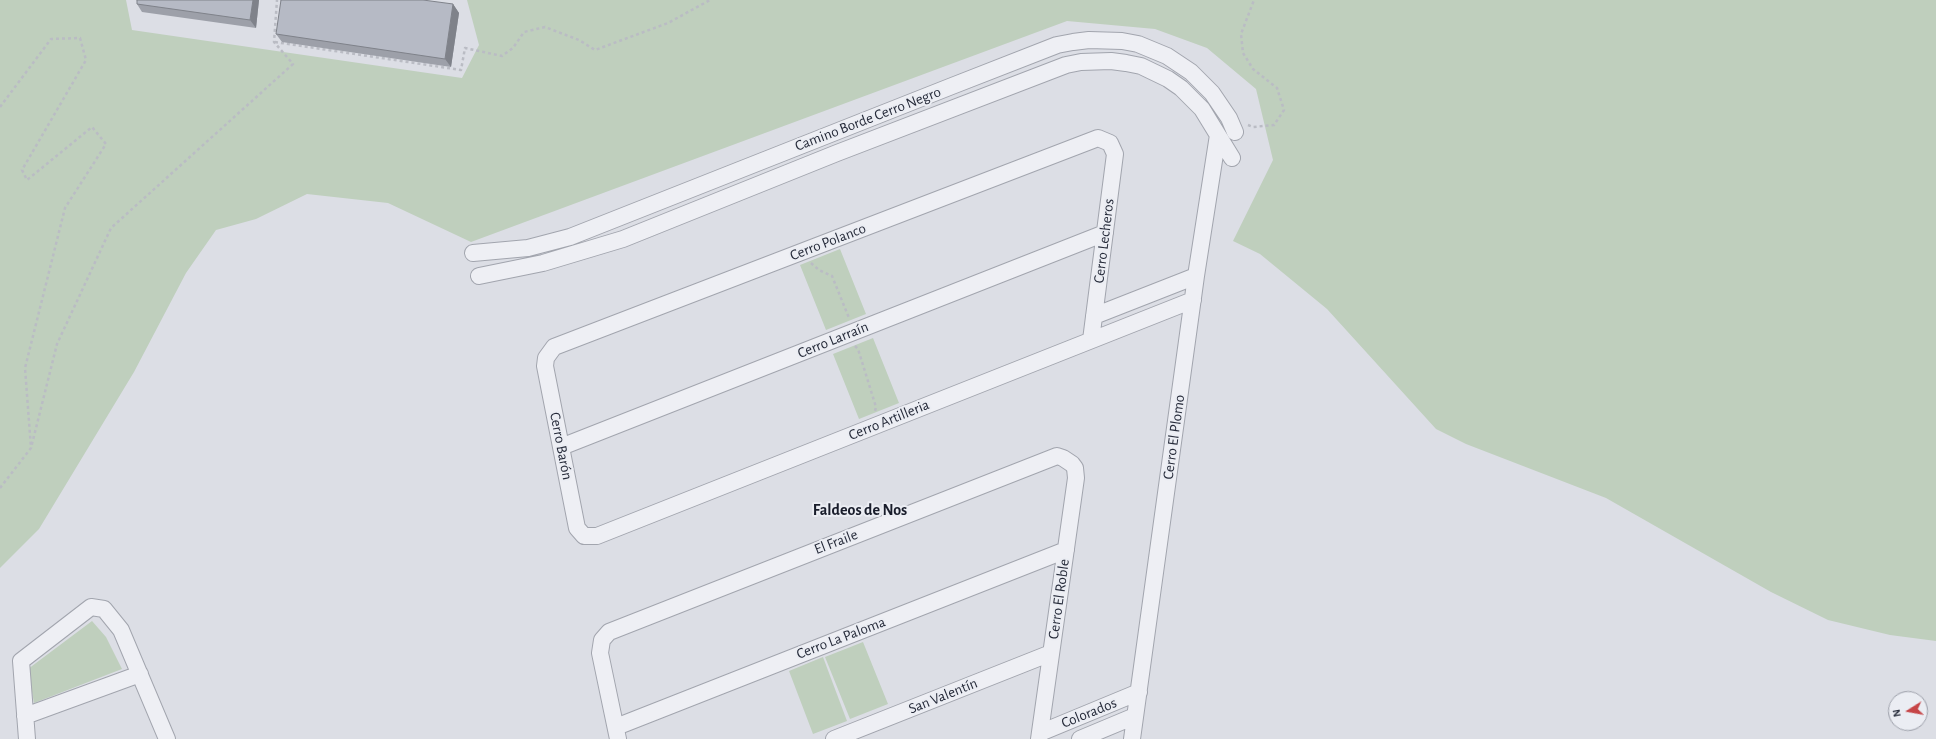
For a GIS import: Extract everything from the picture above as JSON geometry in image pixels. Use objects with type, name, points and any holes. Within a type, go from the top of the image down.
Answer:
[{"type":"street","name":"Camino Borde Cerro Negro","points":[[1232,125],[1212,93],[1202,82],[1191,72],[1167,56],[1138,44],[1122,41],[1089,40],[1073,42],[1057,45],[570,237],[528,248],[479,253],[484,275],[556,260],[623,239],[837,153],[1066,65],[1081,62],[1119,62],[1141,66],[1155,72],[1181,88],[1202,109],[1232,158]]},
{"type":"street","name":"Cerro El Plomo","points":[[1132,739],[1196,276],[1218,135]]},
{"type":"street","name":"Cerro Polanco","points":[[548,354],[558,345],[1093,139],[1103,139],[1110,143]]},
{"type":"street","name":"Cerro Lecheros","points":[[1091,340],[1115,159],[1114,149],[1110,143]]},
{"type":"street","name":"Cerro Larraín","points":[[561,447],[1104,233]]},
{"type":"street","points":[[1094,316],[1196,276]]},
{"type":"street","name":"Cerro Artilleria","points":[[584,536],[597,536],[1193,300]]},
{"type":"street","name":"Cerro Barón","points":[[548,354],[545,366],[576,523],[577,528],[584,536]]},
{"type":"street","name":"El Fraile","points":[[617,733],[600,653],[600,647],[605,636],[614,629],[1051,458],[1057,456],[1069,460]]},
{"type":"street","name":"Cerro El Roble","points":[[1040,736],[1076,473],[1069,460]]},
{"type":"street","name":"Cerro La Paloma","points":[[617,733],[1066,550]]},
{"type":"street","points":[[27,739],[21,661],[91,607],[104,609],[121,630],[167,739]]},
{"type":"street","name":"San Valentín","points":[[834,739],[1051,653]]},
{"type":"street","points":[[25,716],[140,674]]},
{"type":"street","name":"Colorados","points":[[1040,736],[1138,692]]},
{"type":"street","name":"Colorados","points":[[1080,739],[1135,716]]},
{"type":"street","name":"Colorados","points":[[1106,728],[1125,739]]},
{"type":"path","points":[[0,488],[31,448],[57,344],[111,228],[293,64],[274,42],[277,0]]},
{"type":"path","points":[[274,42],[461,70],[464,48],[502,56],[513,48],[524,32],[545,27],[579,40],[595,50],[668,23],[710,0]]},
{"type":"path","points":[[1232,125],[1241,121],[1253,127],[1274,124],[1284,110],[1277,88],[1253,69],[1243,52],[1241,34],[1254,0]]},
{"type":"path","points":[[0,107],[51,39],[80,38],[86,60],[22,170],[27,180],[92,128],[106,144],[65,208],[25,368],[31,448]]},
{"type":"green space","points":[[0,0],[126,0],[132,30],[462,78],[479,45],[467,0],[1936,0],[1936,641],[1890,635],[1828,620],[1771,592],[1606,498],[1466,444],[1436,429],[1327,309],[1260,254],[1233,241],[1273,160],[1256,89],[1207,48],[1155,29],[1067,21],[471,242],[388,203],[307,194],[256,219],[216,230],[186,273],[134,372],[39,529],[0,568]]},
{"type":"green space","points":[[840,249],[866,314],[826,330],[800,265]]},
{"type":"green space","points":[[873,338],[899,403],[859,419],[833,354]]},
{"type":"green space","points":[[92,621],[106,637],[122,669],[34,703],[28,669]]},
{"type":"green space","points":[[863,642],[888,704],[850,719],[825,657]]},
{"type":"green space","points":[[823,657],[847,721],[813,734],[789,671]]},
{"type":"building","points":[[137,0],[253,0],[250,20],[137,4]]},
{"type":"building","points":[[281,0],[423,0],[453,4],[445,59],[276,34]]},
{"type":"district","name":"Faldeos de Nos","points":[[860,510]]}]
